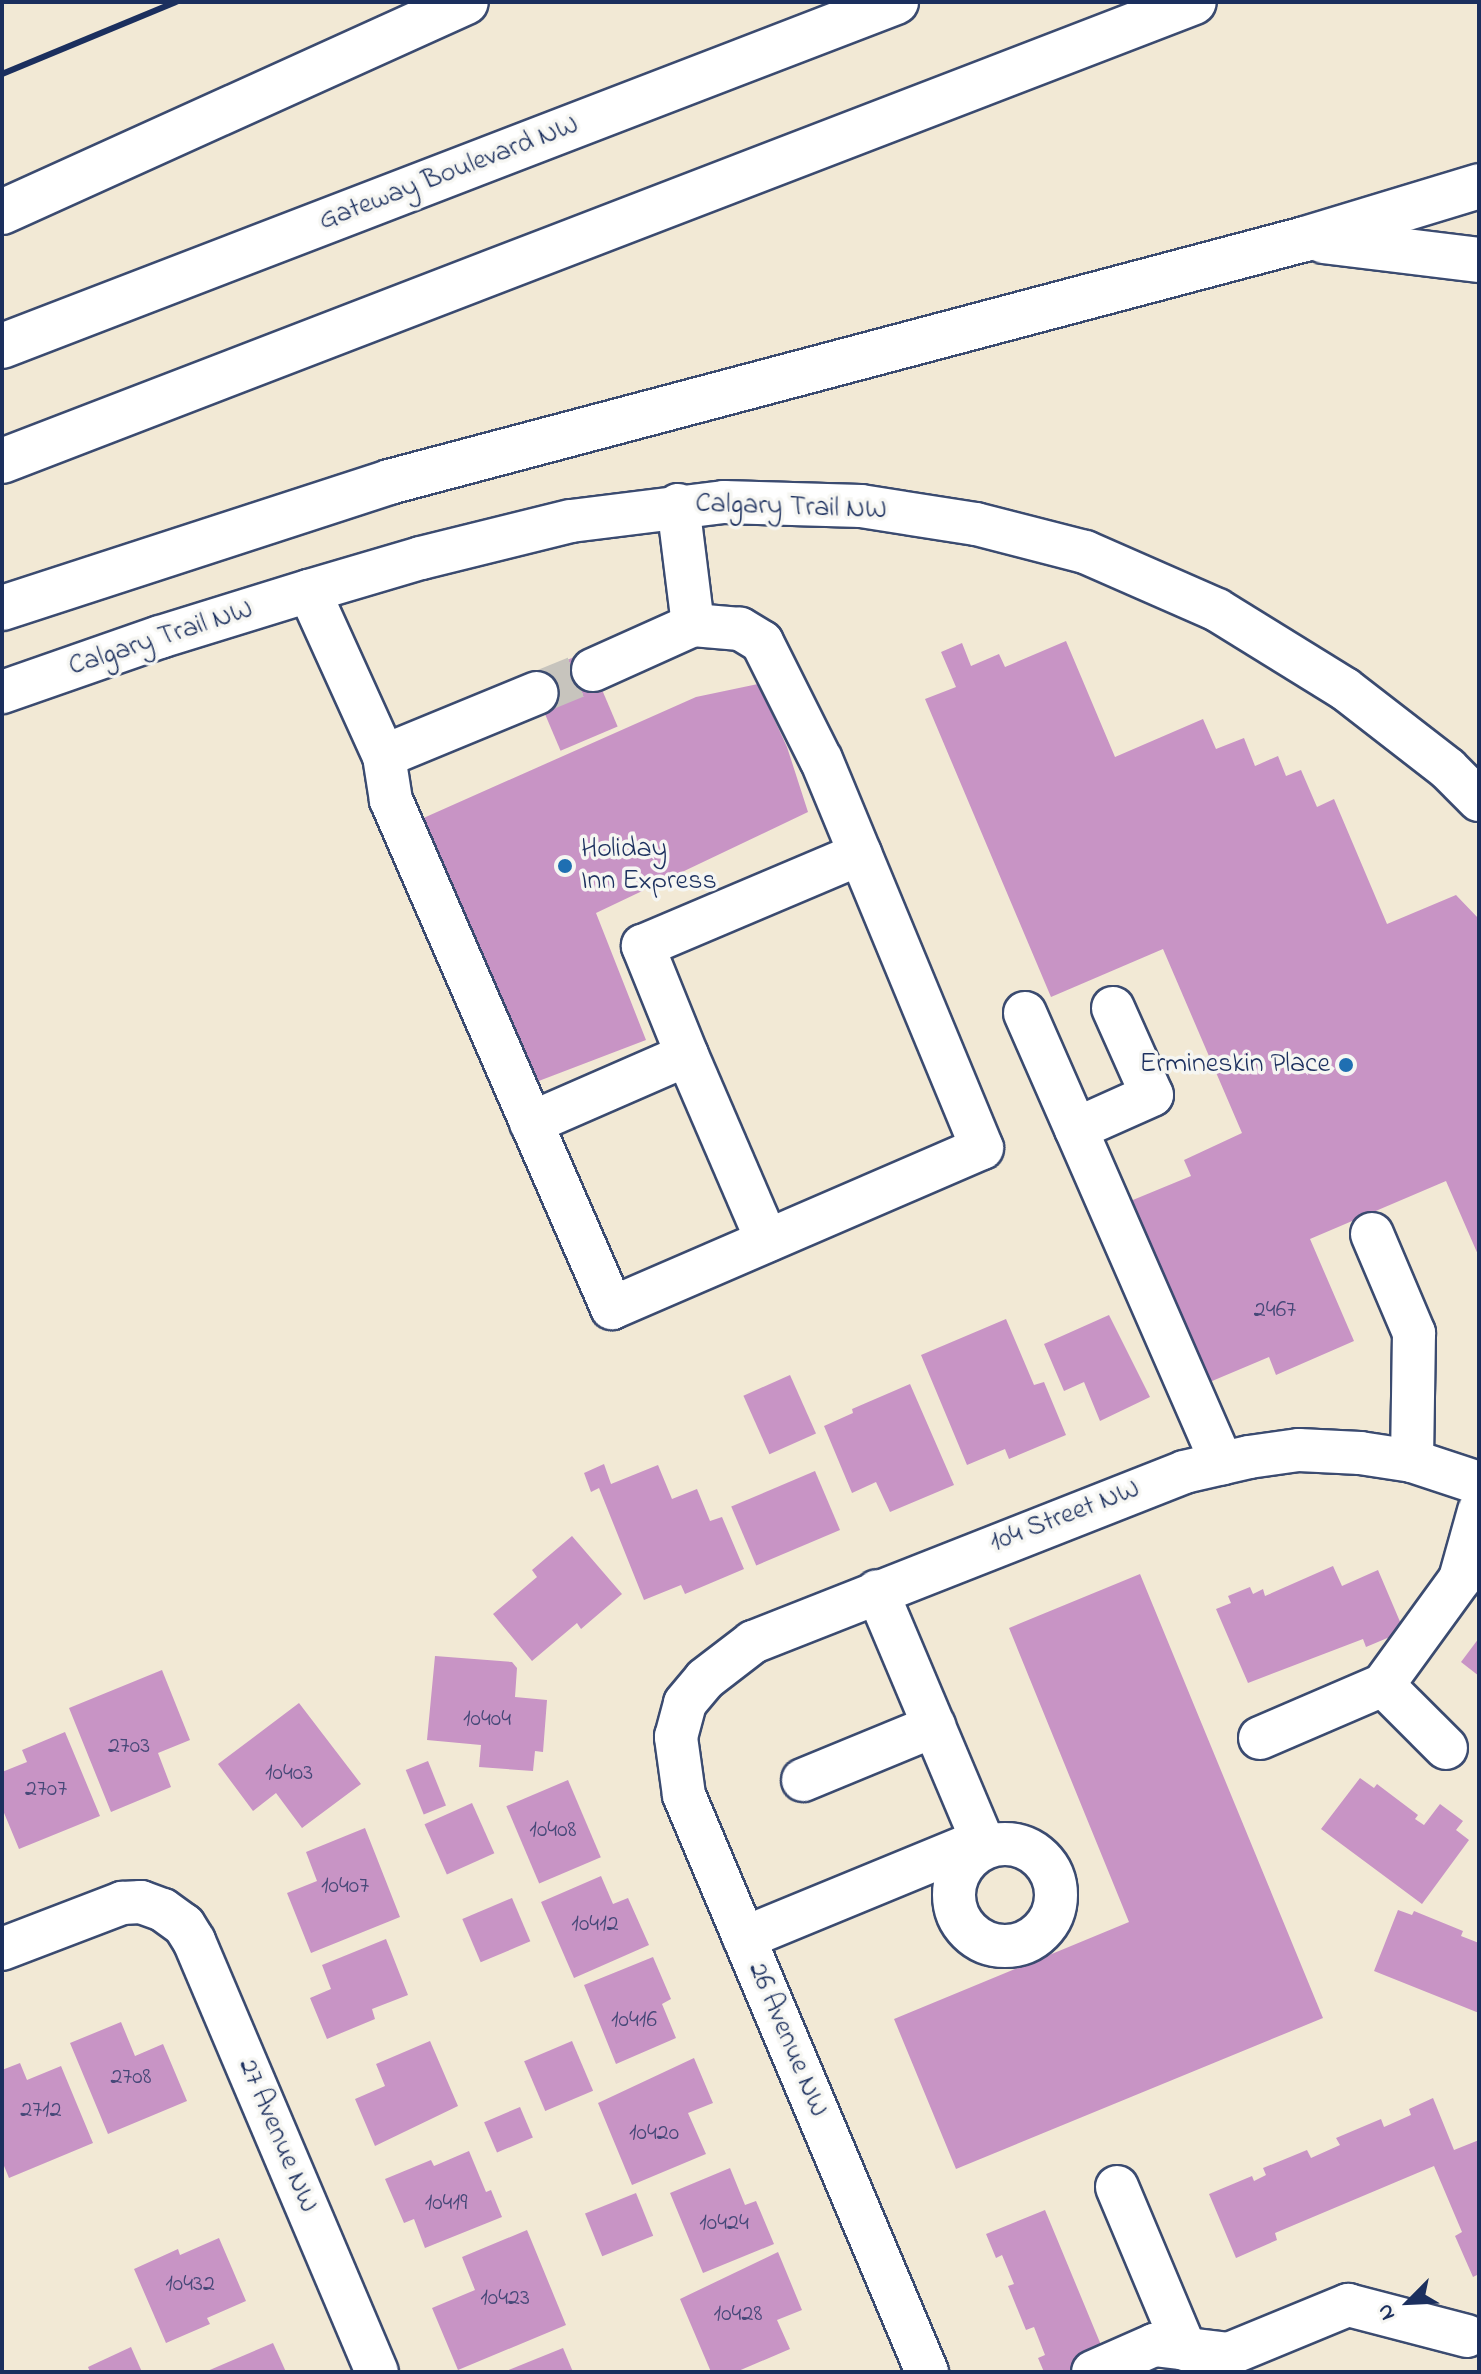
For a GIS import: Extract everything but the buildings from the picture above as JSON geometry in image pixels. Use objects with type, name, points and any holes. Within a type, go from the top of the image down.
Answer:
[{"type":"highway","points":[[2,212],[466,2]]},
{"type":"highway","name":"Gateway Boulevard NW","points":[[2,346],[896,2]]},
{"type":"highway","points":[[2,461],[1194,2]]},
{"type":"highway","points":[[2,608],[389,482],[1305,239],[1479,186]]},
{"type":"highway","points":[[1305,239],[1479,260]]},
{"type":"street","name":"Calgary Trail NW","points":[[2,692],[160,637],[309,591],[493,539],[571,521],[678,505],[757,501],[861,506],[976,524],[1085,552],[1204,604],[1276,643],[1404,734],[1479,800]]},
{"type":"street","points":[[678,505],[693,625]]},
{"type":"street","points":[[309,591],[384,756],[391,800],[612,1308],[982,1148],[821,760],[762,642],[740,629],[693,625],[593,670]]},
{"type":"street","points":[[384,756],[537,693]]},
{"type":"street","points":[[767,1241],[643,946],[860,854]]},
{"type":"street","points":[[1076,1129],[1152,1095],[1113,1008]]},
{"type":"street","points":[[1025,1013],[1222,1463]]},
{"type":"street","points":[[531,1123],[687,1055]]},
{"type":"street","points":[[1372,1234],[1414,1333],[1412,1461]]},
{"type":"street","name":"104 Street NW","points":[[685,1703],[705,1679],[753,1642],[1124,1493],[1184,1472],[1299,1450],[1360,1453],[1412,1461],[1479,1483]]},
{"type":"street","points":[[1260,1738],[1383,1685],[1460,1579],[1479,1511]]},
{"type":"street","points":[[744,1938],[984,1844],[877,1591]]},
{"type":"street","points":[[1383,1685],[1446,1748]]},
{"type":"street","name":"26 Avenue NW","points":[[685,1703],[676,1737],[684,1795],[927,2372]]},
{"type":"street","points":[[803,1780],[934,1726]]},
{"type":"street","name":"27 Avenue NW","points":[[2,1949],[122,1903],[141,1902],[163,1910],[184,1925],[194,1941],[377,2372]]},
{"type":"street","points":[[1117,2187],[1185,2349]]},
{"type":"street","points":[[1093,2372],[1154,2345],[1229,2354],[1348,2305],[1467,2336]]},
{"type":"tunnel","points":[[537,693],[593,670]]},
{"type":"railway","points":[[2,74],[176,2]]},
{"type":"place","name":"Holiday Inn Express","points":[[565,866]]},
{"type":"place","name":"Ermineskin Place","points":[[1346,1065]]}]
